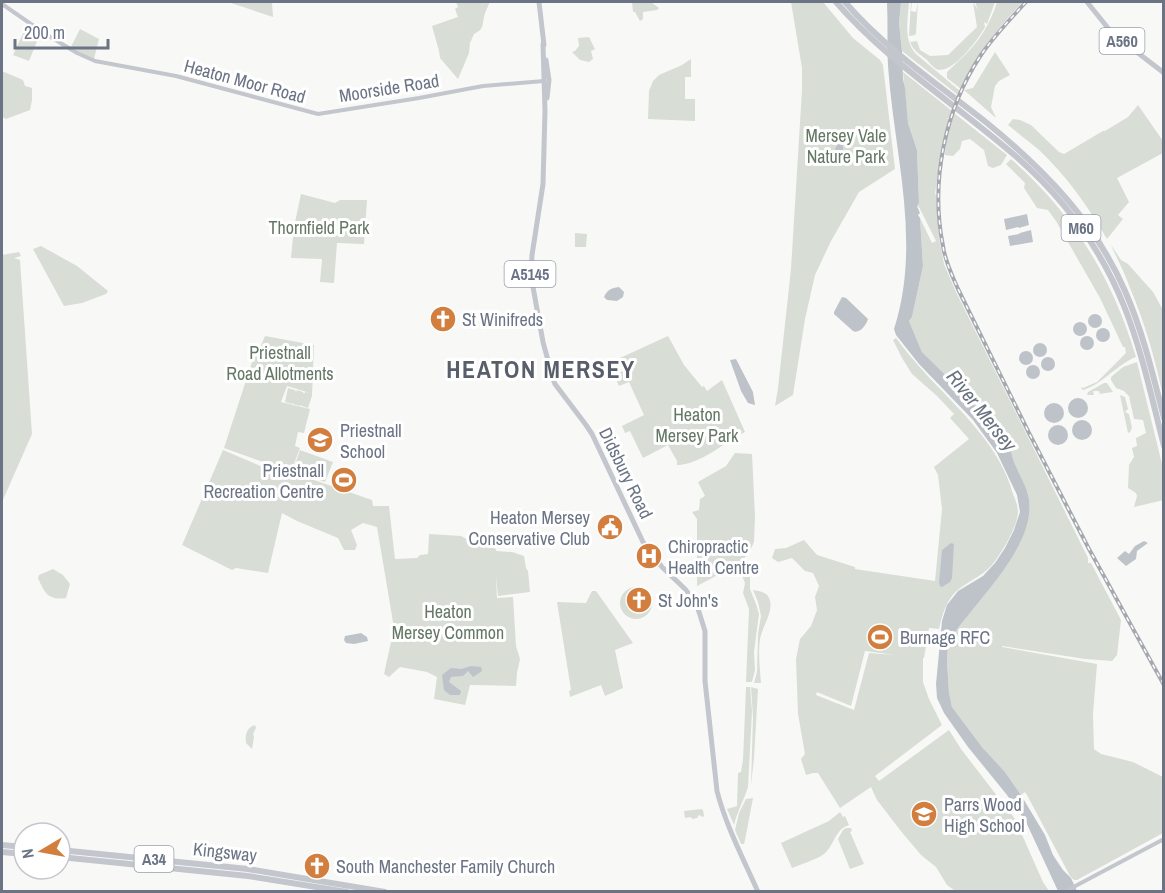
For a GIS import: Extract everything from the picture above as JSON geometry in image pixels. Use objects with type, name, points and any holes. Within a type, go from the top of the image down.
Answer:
[{"type":"highway","name":"M60","points":[[836,2],[885,52],[987,132],[1028,167],[1058,198],[1089,240],[1111,278],[1132,327],[1164,446]]},
{"type":"highway","name":"M60","points":[[845,2],[884,41],[1021,151],[1046,174],[1082,217],[1103,249],[1125,290],[1144,343],[1164,418]]},
{"type":"highway","name":"Kingsway","points":[[72,851],[209,866],[218,870],[243,872],[347,891]]},
{"type":"highway","name":"Kingsway","points":[[72,858],[248,873]]},
{"type":"highway","points":[[248,873],[385,891]]},
{"type":"highway","points":[[286,877],[299,884]]},
{"type":"main road","name":"Didsbury Road","points":[[539,2],[546,80],[545,111],[542,196],[530,270],[543,342],[555,384],[592,434],[643,542],[662,567],[686,589],[696,603],[705,631],[706,696],[717,791],[732,833],[758,891]]},
{"type":"main road","name":"A560","points":[[1087,2],[1112,33],[1164,73]]},
{"type":"main road","name":"Heaton Moor Road","points":[[2,4],[44,33],[95,61],[176,76],[318,114]]},
{"type":"main road","name":"Didsbury Road","points":[[543,44],[543,73],[546,80]]},
{"type":"main road","points":[[533,81],[539,79],[543,73]]},
{"type":"main road","name":"Moorside Road","points":[[318,114],[483,86],[546,80]]},
{"type":"main road","points":[[1064,891],[1164,838]]},
{"type":"green space","points":[[228,2],[272,2],[273,17]]},
{"type":"green space","points":[[456,2],[490,2],[482,27],[474,34],[470,43],[469,53],[458,79],[440,58],[432,26],[458,17],[455,9],[458,7]]},
{"type":"green space","points":[[632,2],[651,2],[659,8],[643,12],[643,19],[640,21],[633,12]]},
{"type":"green space","name":"Mersey Vale Nature Park","points":[[791,2],[823,2],[853,38],[880,60],[883,65],[895,169],[859,192],[831,241],[815,275],[805,319],[793,395],[775,406],[791,269],[802,90],[802,68]]},
{"type":"green space","points":[[901,2],[909,2],[907,29],[912,48],[916,54],[960,91],[958,95],[902,51],[899,23]]},
{"type":"green space","points":[[911,2],[911,11],[916,12],[918,2],[916,33],[909,36]]},
{"type":"green space","points":[[973,2],[978,10],[975,2],[995,2],[987,24],[984,22],[985,27],[982,32],[957,62],[942,70],[936,69],[917,52],[910,42],[917,41],[920,50],[930,56],[948,55],[977,27]]},
{"type":"green space","points":[[997,2],[1023,2],[988,43],[961,89],[947,78],[947,72],[980,37],[992,17]]},
{"type":"green space","points":[[27,25],[40,34],[29,61],[13,55]]},
{"type":"green space","points":[[80,29],[99,39],[94,59],[71,47]]},
{"type":"green space","points":[[589,37],[595,49],[591,51],[593,59],[589,62],[580,60],[572,52],[579,46],[578,38]]},
{"type":"green space","points":[[995,52],[1010,75],[995,86],[991,107],[996,118],[964,90],[973,88]]},
{"type":"green space","points":[[691,59],[691,77],[685,77],[685,99],[695,99],[695,121],[648,119],[649,91],[653,81],[659,75]]},
{"type":"green space","points":[[2,71],[23,80],[25,86],[32,88],[30,110],[6,119],[2,117]]},
{"type":"green space","points":[[903,72],[952,111],[950,118],[947,118],[949,120],[942,145],[935,194],[944,264],[1088,558],[1088,563],[1091,563],[1121,620],[1117,655],[1112,661],[1002,647],[1097,664],[1093,714],[1094,749],[1101,754],[1133,762],[1163,777],[1163,833],[1077,880],[1070,876],[1025,792],[1021,795],[952,707],[949,693],[948,646],[954,634],[1015,552],[1024,534],[1029,516],[1029,499],[1011,451],[1009,452],[967,396],[922,352],[909,321],[912,317],[923,266],[920,218],[932,243],[936,241],[917,206],[919,203],[917,150],[908,123]]},
{"type":"green space","points":[[1138,105],[1163,141],[1163,153],[1117,178],[1129,202],[1118,215],[1123,219],[1107,239],[1084,203],[1058,169],[1038,149],[1008,125],[1013,119],[1031,125],[1064,154],[1128,117]]},
{"type":"green space","points":[[954,113],[1007,155],[1001,165],[993,168],[988,166],[984,150],[970,139],[962,141],[960,149],[953,156],[945,155]]},
{"type":"green space","points":[[1011,159],[1033,180],[1072,225],[1103,274],[1127,328],[1136,357],[1097,383],[1083,390],[1082,387],[1097,382],[1126,353],[1125,347],[1056,221],[1048,210],[1037,208],[1024,188],[1025,183],[1006,164]]},
{"type":"green space","name":"Thornfield Park","points":[[301,194],[335,203],[340,200],[367,200],[364,244],[337,243],[334,283],[320,282],[322,259],[291,258],[294,227]]},
{"type":"green space","points":[[575,233],[587,234],[586,247],[575,247]]},
{"type":"green space","points":[[1111,245],[1121,260],[1128,264],[1153,292],[1163,310],[1163,396],[1140,314]]},
{"type":"green space","points":[[41,246],[77,266],[108,291],[106,294],[82,303],[64,306],[33,249]]},
{"type":"green space","points":[[19,252],[21,256],[14,258],[20,260],[32,434],[2,502],[2,255]]},
{"type":"green space","name":"Priestnall Road Allotments","points":[[265,336],[314,345],[312,396],[308,408],[293,404],[293,402],[292,404],[285,402],[288,388],[304,394],[305,392],[310,393],[287,386],[281,402],[310,409],[304,433],[298,432],[295,446],[300,448],[291,472],[224,448],[254,356],[256,357]]},
{"type":"green space","name":"Heaton Mersey Park","points":[[668,336],[684,365],[702,387],[704,386],[707,391],[722,380],[745,432],[695,461],[677,465],[668,445],[643,458],[630,431],[625,433],[622,426],[644,415],[629,382],[619,386],[614,375],[625,370],[620,358]]},
{"type":"green space","points":[[896,338],[988,443],[1007,476],[1018,512],[1012,532],[992,565],[951,597],[939,629],[929,628],[923,658],[923,682],[942,725],[875,776],[879,781],[949,730],[1015,819],[1049,891],[955,891],[947,885],[936,867],[921,855],[900,830],[877,800],[871,787],[840,808],[818,773],[806,775],[801,759],[805,754],[798,714],[796,659],[800,639],[811,626],[817,610],[815,597],[819,586],[813,573],[805,571],[792,558],[778,562],[772,558],[775,549],[786,548],[804,540],[817,555],[855,567],[855,569],[935,581],[942,509],[938,475],[934,467],[969,439],[950,418],[954,414],[912,374],[893,340]],"holes":[[[865,651],[895,655],[869,653],[854,710],[816,695],[817,692],[851,706]]]},
{"type":"green space","points":[[1137,362],[1163,468],[1164,500],[1134,507],[1137,496],[1128,488],[1129,465],[1134,457],[1132,448],[1137,446],[1136,438],[1146,433],[1143,420],[1134,419],[1129,396],[1116,388],[1111,377],[1123,367]]},
{"type":"green space","points":[[1107,383],[1113,392],[1099,394],[1098,391],[1093,391],[1094,395],[1087,395],[1088,392]]},
{"type":"green space","points":[[1120,395],[1125,397],[1128,409],[1125,412],[1129,414],[1132,428],[1128,433]]},
{"type":"green space","name":"Heaton Mersey Common","points":[[223,450],[289,478],[291,472],[372,500],[373,506],[389,506],[395,559],[417,558],[428,554],[429,534],[461,536],[496,549],[496,551],[512,552],[524,556],[530,592],[498,596],[496,576],[497,598],[513,597],[516,646],[520,659],[516,686],[470,685],[465,705],[434,699],[437,677],[427,672],[400,667],[389,677],[384,674],[394,628],[377,527],[363,523],[351,530],[357,545],[355,550],[344,550],[338,538],[282,513],[268,573],[236,568],[232,570],[182,545]]},
{"type":"green space","points":[[300,450],[333,462],[325,482],[293,470]]},
{"type":"green space","points":[[735,453],[752,454],[754,542],[749,553],[740,563],[697,586],[697,519],[692,512],[699,510],[700,499],[705,496],[698,482],[726,466]]},
{"type":"green space","points":[[53,569],[63,575],[70,584],[66,598],[51,597],[40,583],[39,575]]},
{"type":"green space","points":[[750,572],[750,589],[759,614],[754,652],[755,670],[752,682],[746,682],[749,609],[743,593],[745,583],[742,576]]},
{"type":"green space","points":[[636,587],[647,592],[652,603],[647,614],[636,619],[625,614],[620,603],[625,592]]},
{"type":"green space","points":[[753,590],[766,594],[770,603],[760,639],[761,683],[754,683],[757,672],[761,616]]},
{"type":"green space","points":[[592,591],[596,591],[633,643],[615,650],[623,688],[605,696],[601,685],[570,697],[569,691],[571,690],[557,602],[586,603]]},
{"type":"green space","points":[[746,687],[750,687],[752,711],[748,787],[734,825],[727,809],[737,806],[738,773],[741,772],[743,760]]},
{"type":"green space","points":[[751,687],[758,689],[751,785],[753,717]]},
{"type":"green space","points":[[255,725],[252,749],[246,743],[246,735],[248,730]]},
{"type":"green space","points":[[753,798],[744,844],[741,844],[735,830],[739,813],[746,799]]},
{"type":"green space","points":[[701,809],[703,817],[699,815],[697,818],[685,818],[684,811]]},
{"type":"green space","points":[[840,812],[843,817],[845,816],[849,825],[841,830],[827,851],[817,858],[792,868],[781,843],[829,821]]},
{"type":"green space","points":[[846,828],[851,828],[850,832],[864,864],[850,869],[838,839]]},
{"type":"shaded area","points":[[887,2],[901,2],[899,23],[903,79],[908,123],[917,150],[919,203],[917,206],[920,213],[918,215],[923,266],[912,317],[909,321],[922,352],[967,396],[1008,452],[1011,451],[1029,499],[1029,517],[1015,552],[991,588],[954,634],[948,646],[949,693],[952,707],[1021,795],[1045,835],[1053,855],[1071,878],[1077,891],[1058,891],[1026,822],[968,747],[944,713],[937,698],[936,684],[942,621],[947,605],[958,591],[983,576],[995,563],[1014,530],[1020,512],[1017,495],[997,453],[973,420],[919,364],[896,335],[894,329],[902,296],[906,264],[906,231],[888,66]]},
{"type":"shaded area","points":[[841,141],[843,152],[837,163],[834,151]]},
{"type":"shaded area","points":[[1027,214],[1029,225],[1006,230],[1004,219]]},
{"type":"shaded area","points":[[1031,230],[1033,242],[1010,246],[1008,236]]},
{"type":"shaded area","points":[[619,287],[624,292],[623,297],[617,301],[607,300],[604,297],[610,290]]},
{"type":"shaded area","points":[[842,297],[846,298],[868,319],[860,330],[853,331],[834,314]]},
{"type":"shaded area","points":[[1092,314],[1098,314],[1102,321],[1098,328],[1092,328],[1088,324],[1088,318]]},
{"type":"shaded area","points":[[1077,322],[1083,322],[1087,329],[1083,336],[1077,336],[1073,332],[1073,326]]},
{"type":"shaded area","points":[[1100,328],[1106,328],[1110,335],[1106,342],[1100,342],[1096,338],[1096,332]]},
{"type":"shaded area","points":[[1084,336],[1090,336],[1094,343],[1090,350],[1084,350],[1080,346],[1080,340]]},
{"type":"shaded area","points":[[1037,343],[1043,343],[1047,350],[1043,357],[1037,357],[1033,353],[1033,347]]},
{"type":"shaded area","points":[[1023,351],[1029,351],[1033,358],[1029,365],[1023,365],[1019,361],[1019,355]]},
{"type":"shaded area","points":[[1045,357],[1051,357],[1055,364],[1051,371],[1045,371],[1041,367],[1041,361]]},
{"type":"shaded area","points":[[736,359],[753,392],[755,405],[748,403],[741,391],[730,360]]},
{"type":"shaded area","points":[[1030,365],[1036,365],[1040,372],[1036,379],[1030,379],[1026,375],[1026,369]]},
{"type":"shaded area","points":[[1078,398],[1085,401],[1088,408],[1085,415],[1078,418],[1071,415],[1068,408],[1071,401]]},
{"type":"shaded area","points":[[1054,403],[1061,406],[1064,413],[1061,420],[1054,423],[1047,420],[1044,413],[1047,406]]},
{"type":"shaded area","points":[[1082,420],[1089,423],[1092,430],[1089,437],[1082,440],[1075,437],[1072,430],[1075,423]]},
{"type":"shaded area","points":[[1058,425],[1065,428],[1068,435],[1065,442],[1058,445],[1051,442],[1048,435],[1051,428]]},
{"type":"shaded area","points":[[1144,541],[1148,543],[1137,551],[1136,559],[1126,566],[1117,558],[1125,551],[1129,554],[1135,546]]},
{"type":"shaded area","points":[[951,543],[954,544],[952,578],[942,587],[939,582],[942,550]]},
{"type":"shaded area","points":[[361,633],[367,637],[368,641],[354,644],[346,643],[344,640],[345,636]]},
{"type":"shaded area","points":[[471,666],[481,667],[482,671],[473,677],[468,671],[463,676],[451,677],[449,682],[461,691],[460,695],[450,695],[444,690],[442,675],[451,668],[461,669]]},
{"type":"railway","points":[[1026,2],[981,55],[968,76],[950,122],[944,146],[938,196],[944,252],[958,289],[1029,433],[1089,549],[1164,685]]},
{"type":"place","name":"St Winifreds","points":[[443,319]]},
{"type":"place","name":"Priestnall School","points":[[320,440]]},
{"type":"place","name":"Priestnall Recreation Centre","points":[[344,480]]},
{"type":"place","name":"Heaton Mersey Conservative Club","points":[[610,527]]},
{"type":"place","name":"Chiropractic Health Centre","points":[[649,556]]},
{"type":"place","name":"St John's","points":[[639,600]]},
{"type":"place","name":"Burnage RFC","points":[[880,637]]},
{"type":"place","name":"Parrs Wood High School","points":[[924,814]]},
{"type":"place","name":"South Manchester Family Church","points":[[317,866]]},
{"type":"district","name":"HEATON MERSEY","points":[[541,369]]},
{"type":"water label","name":"River Mersey","points":[[982,410]]}]
